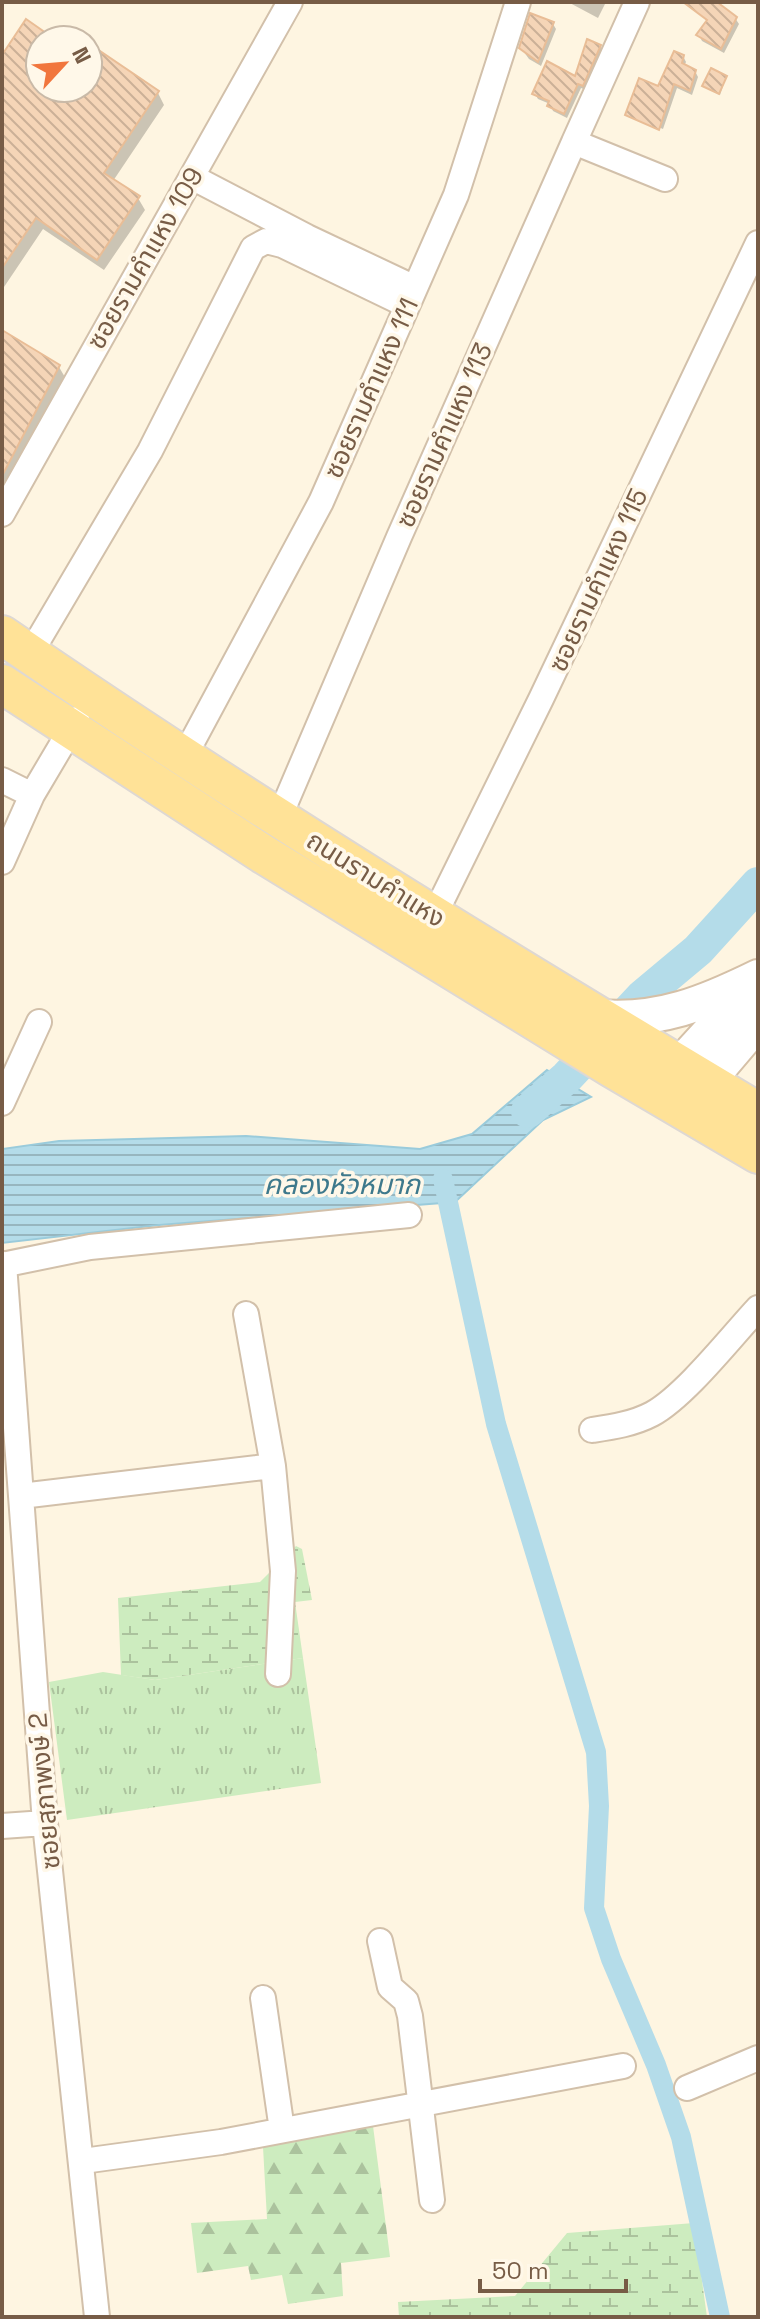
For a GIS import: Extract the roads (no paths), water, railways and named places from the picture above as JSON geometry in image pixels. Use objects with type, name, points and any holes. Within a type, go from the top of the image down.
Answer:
[{"type":"main road","name":"ถนนรามคำแหง","points":[[16,644],[184,757],[434,916],[758,1112]]},
{"type":"main road","name":"ถนนรามคำแหง","points":[[2,684],[263,854],[758,1154]]},
{"type":"street","name":"ซอยรามคำแหง 109","points":[[2,514],[290,2]]},
{"type":"street","name":"ซอยรามคำแหง 111","points":[[184,757],[321,502],[407,294],[456,195],[518,2]]},
{"type":"street","name":"ซอยรามคำแหง 113","points":[[279,818],[399,537],[637,2]]},
{"type":"street","points":[[574,142],[665,179]]},
{"type":"street","points":[[192,177],[407,294]]},
{"type":"street","points":[[16,644],[150,451],[253,248],[266,241],[282,245],[407,294]]},
{"type":"street","name":"ซอยรามคำแหง 115","points":[[434,916],[758,243]]},
{"type":"street","points":[[2,862],[32,795],[90,695]]},
{"type":"street","points":[[2,780],[32,795]]},
{"type":"street","points":[[599,1017],[626,1019],[657,1016],[758,978]]},
{"type":"street","points":[[668,1102],[758,978]]},
{"type":"street","points":[[2,1103],[39,1022]]},
{"type":"street","points":[[692,1072],[758,1022]]},
{"type":"street","points":[[3,1264],[90,1247],[409,1215]]},
{"type":"street","name":"ซอยสุภาพงษ์ 2","points":[[3,1264],[45,1823],[83,2161],[97,2317]]},
{"type":"street","points":[[592,1430],[622,1425],[652,1414],[675,1397],[758,1308]]},
{"type":"street","points":[[246,1314],[273,1466],[283,1571],[278,1674]]},
{"type":"street","points":[[21,1496],[273,1466]]},
{"type":"street","points":[[2,1826],[45,1823]]},
{"type":"street","points":[[380,1941],[390,1987],[406,2001],[410,2016],[432,2200]]},
{"type":"street","points":[[263,1998],[282,2130]]},
{"type":"street","points":[[687,2088],[758,2058]]},
{"type":"street","points":[[83,2161],[221,2142],[623,2066]]},
{"type":"water","points":[[547,1070],[591,1097],[543,1120],[455,1202],[159,1225],[2,1243],[2,1149],[59,1141],[246,1136],[420,1149],[472,1134]]},
{"type":"waterway","name":"คลองหัวหมาก","points":[[528,1111],[567,1077],[643,996],[698,950],[758,884]]},
{"type":"waterway","points":[[443,1179],[496,1424],[596,1752],[599,1806],[594,1908],[681,2137],[720,2317]]}]
